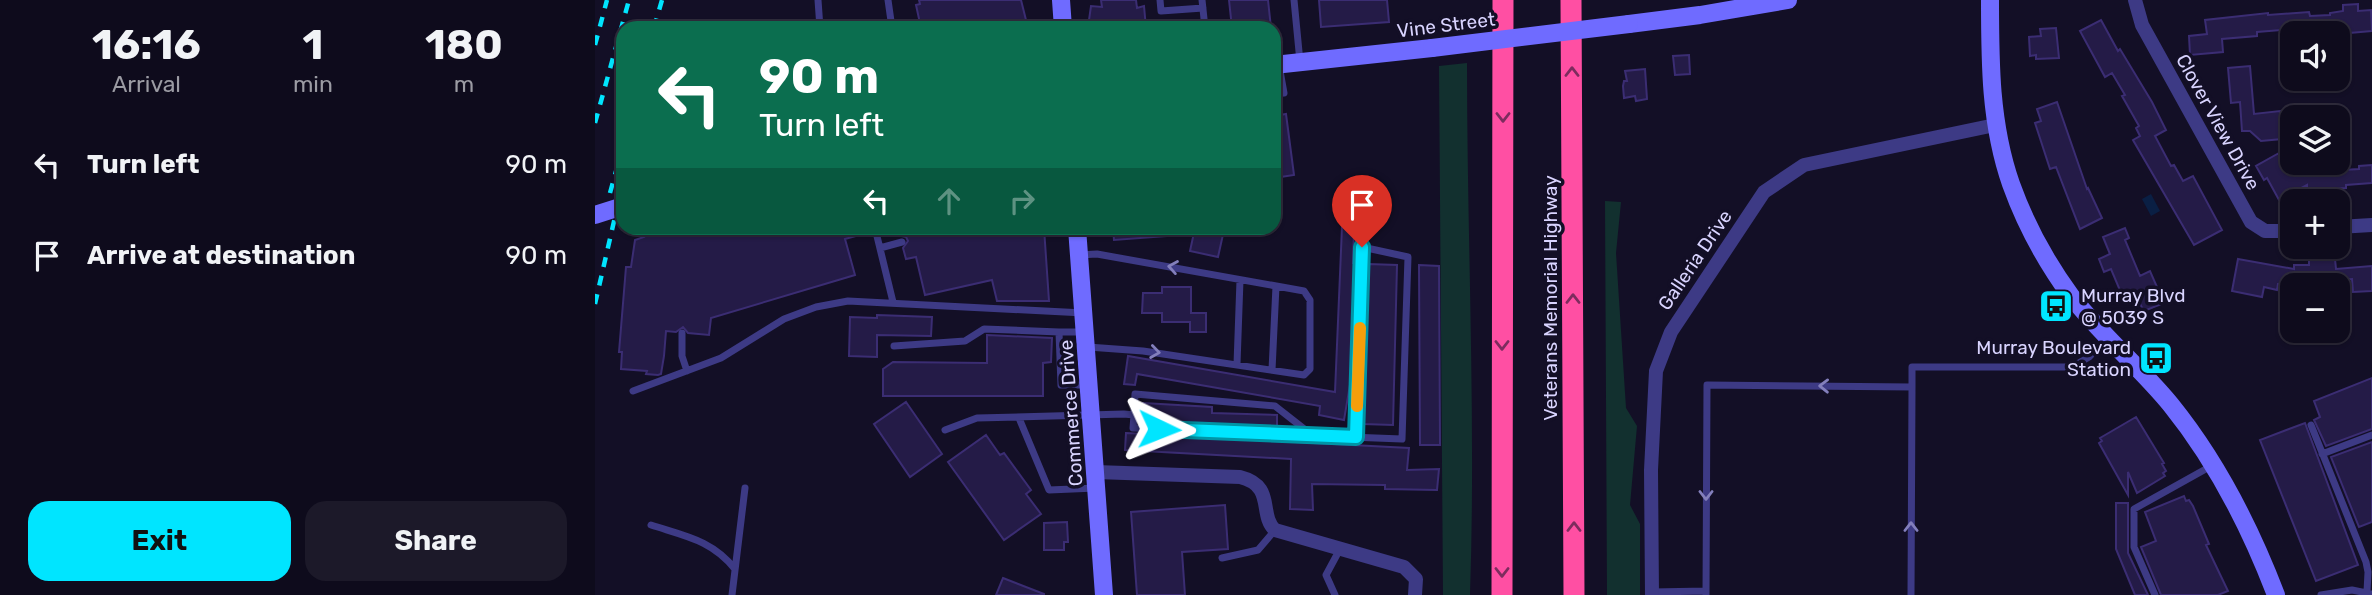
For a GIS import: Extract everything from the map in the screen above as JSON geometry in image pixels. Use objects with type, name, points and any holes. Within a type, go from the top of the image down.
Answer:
[{"type":"highway","points":[[1502,595],[1503,0]]},
{"type":"highway","name":"Veterans Memorial Highway","points":[[1571,0],[1574,595]]},
{"type":"street","points":[[1061,0],[1062,21]]},
{"type":"street","points":[[1990,0],[1991,79],[1995,125],[2011,184],[2032,231],[2072,297],[2172,405],[2214,465],[2250,530],[2276,595]]},
{"type":"street","name":"Clover View Drive","points":[[2134,0],[2142,25],[2251,222],[2265,231],[2280,231]]},
{"type":"street","name":"Vine Street","points":[[1281,64],[1629,24],[1781,1]]},
{"type":"street","name":"Galleria Drive","points":[[1651,594],[1651,470],[1656,371],[1671,331],[1764,192],[1804,165],[1995,125]]},
{"type":"street","points":[[595,215],[616,208]]},
{"type":"street","points":[[2350,226],[2372,225]]},
{"type":"street","name":"Commerce Drive","points":[[1078,235],[1104,595]]},
{"type":"street","points":[[1096,480],[1240,477],[1251,480],[1263,495],[1271,526],[1275,530],[1404,567],[1416,579],[1415,595]]},
{"type":"lane","points":[[818,0],[820,21]]},
{"type":"lane","points":[[888,0],[891,21]]},
{"type":"lane","points":[[1160,0],[1161,11],[1202,4]]},
{"type":"lane","points":[[1294,0],[1300,62]]},
{"type":"lane","points":[[877,235],[894,302]]},
{"type":"lane","points":[[880,248],[902,242]]},
{"type":"lane","points":[[1312,436],[1275,406],[1135,394],[1133,428],[1312,436],[1402,439],[1408,257],[1362,247],[1356,437]]},
{"type":"lane","points":[[894,346],[965,341],[985,328],[1059,332],[1143,351],[1304,375],[1310,369],[1310,300],[1304,291],[1097,254],[1079,255]]},
{"type":"lane","points":[[1237,364],[1240,280]]},
{"type":"lane","points":[[1272,370],[1276,286]]},
{"type":"lane","points":[[633,391],[721,358],[784,319],[815,307],[848,301],[1084,313]]},
{"type":"lane","points":[[1059,332],[1061,385],[1090,385]]},
{"type":"lane","points":[[682,333],[682,356],[687,371]]},
{"type":"lane","points":[[1911,595],[1912,367],[2072,368],[2089,358],[2109,337]]},
{"type":"lane","points":[[1651,594],[1706,593],[1707,385],[1912,387]]},
{"type":"lane","points":[[945,430],[977,418],[1133,415]]},
{"type":"lane","points":[[1019,418],[1049,490],[1096,480]]},
{"type":"lane","points":[[2311,425],[2368,572],[2369,593],[2339,590],[2321,595]]},
{"type":"lane","points":[[2322,454],[2372,435]]},
{"type":"lane","points":[[2155,595],[2134,547],[2134,509],[2214,465]]},
{"type":"lane","points":[[732,595],[745,488]]},
{"type":"lane","points":[[651,525],[705,542],[726,557],[735,569]]},
{"type":"lane","points":[[1222,558],[1258,550],[1275,530]]},
{"type":"lane","points":[[1335,595],[1326,575],[1340,548]]},
{"type":"green space","points":[[1467,63],[1472,396],[1470,595],[1443,595],[1439,66]]},
{"type":"green space","points":[[1605,201],[1621,202],[1616,253],[1626,408],[1637,426],[1630,505],[1640,524],[1640,595],[1607,595]]},
{"type":"water","points":[[2151,194],[2160,211],[2151,216],[2142,199]]},
{"type":"building","points":[[919,0],[1021,0],[1026,21],[919,21],[916,5],[920,4]]},
{"type":"building","points":[[1101,0],[1136,0],[1137,8],[1144,6],[1145,21],[1089,20],[1091,6],[1102,7]]},
{"type":"building","points":[[1229,0],[1268,0],[1270,21],[1231,21]]},
{"type":"building","points":[[1319,0],[1387,0],[1389,22],[1321,27]]},
{"type":"building","points":[[2358,4],[2358,11],[2371,10],[2372,31],[2350,33],[2350,21],[2280,21],[2280,30],[2257,32],[2257,36],[2222,39],[2223,52],[2190,55],[2189,36],[2207,34],[2205,20],[2268,13],[2309,12],[2310,16],[2330,15],[2343,11],[2343,5]]},
{"type":"building","points":[[2101,20],[2152,102],[2166,130],[2155,136],[2171,166],[2174,165],[2183,181],[2193,176],[2222,230],[2194,245],[2133,140],[2140,136],[2136,128],[2139,126],[2122,96],[2125,95],[2112,73],[2105,77],[2080,31]]},
{"type":"building","points":[[2056,28],[2059,58],[2036,59],[2036,55],[2030,56],[2029,37],[2041,36],[2040,29]]},
{"type":"building","points":[[1689,55],[1690,74],[1675,75],[1673,56]]},
{"type":"building","points":[[2250,66],[2254,114],[2280,111],[2280,139],[2261,141],[2250,131],[2242,131],[2240,102],[2231,103],[2228,68]]},
{"type":"building","points":[[1645,69],[1647,99],[1636,101],[1635,96],[1624,98],[1623,86],[1624,81],[1627,81],[1625,71]]},
{"type":"building","points":[[2057,102],[2087,189],[2102,218],[2080,229],[2056,167],[2050,169],[2035,123],[2041,121],[2037,109]]},
{"type":"building","points":[[1286,114],[1294,175],[1281,177],[1281,115]]},
{"type":"building","points":[[2279,153],[2280,175],[2350,175],[2350,170],[2372,165],[2372,183],[2334,189],[2307,189],[2307,185],[2300,189],[2280,189],[2279,200],[2267,178],[2264,180],[2256,166]]},
{"type":"building","points":[[1342,227],[1354,229],[1355,263],[1352,373],[1344,420],[1319,415],[1320,406],[1137,374],[1135,385],[1124,384],[1128,356],[1335,392]]},
{"type":"building","points":[[2125,228],[2129,238],[2125,240],[2140,276],[2150,271],[2164,303],[2144,311],[2135,295],[2124,300],[2111,269],[2104,272],[2099,259],[2110,254],[2103,237]]},
{"type":"building","points":[[643,235],[859,235],[845,239],[855,275],[711,318],[709,335],[688,333],[683,327],[676,332],[666,331],[661,374],[658,375],[646,374],[647,371],[621,369],[622,352],[619,352],[626,267],[631,267],[635,240],[644,237]]},
{"type":"building","points":[[1044,235],[1049,301],[997,301],[992,280],[925,295],[916,257],[906,259],[903,248],[908,241],[901,236]]},
{"type":"building","points":[[1114,235],[1166,236],[1114,240]]},
{"type":"building","points":[[1193,235],[1223,235],[1218,257],[1190,251]]},
{"type":"building","points":[[2238,259],[2294,269],[2294,265],[2309,265],[2309,260],[2335,259],[2336,269],[2372,266],[2372,291],[2353,292],[2350,273],[2280,273],[2277,290],[2264,287],[2262,297],[2232,291]]},
{"type":"building","points":[[1368,264],[1397,265],[1393,425],[1363,424]]},
{"type":"building","points":[[1419,265],[1439,266],[1440,445],[1420,445]]},
{"type":"building","points":[[1162,287],[1191,287],[1191,313],[1206,313],[1206,332],[1190,332],[1190,322],[1162,322],[1162,313],[1142,313],[1143,293],[1162,293]]},
{"type":"building","points":[[877,315],[932,317],[931,336],[877,335],[877,357],[849,356],[850,317],[877,318]]},
{"type":"building","points":[[987,335],[1052,338],[1051,362],[1043,363],[1043,396],[883,396],[883,369],[893,362],[987,363]]},
{"type":"building","points":[[2372,378],[2372,429],[2326,446],[2314,420],[2320,417],[2314,401]]},
{"type":"building","points":[[906,402],[942,454],[910,477],[874,424]]},
{"type":"building","points":[[1143,403],[1212,407],[1212,413],[1277,415],[1277,428],[1142,422]]},
{"type":"building","points":[[2136,417],[2164,463],[2162,464],[2166,471],[2163,473],[2165,476],[2137,493],[2128,472],[2128,495],[2099,443],[2102,441],[2100,438]]},
{"type":"building","points":[[2305,423],[2358,565],[2316,581],[2260,440]]},
{"type":"building","points":[[1126,433],[1409,448],[1407,470],[1439,469],[1437,490],[1385,489],[1385,485],[1312,484],[1313,510],[1290,509],[1291,459],[1125,450]]},
{"type":"building","points":[[986,435],[1000,455],[1004,453],[1031,490],[1026,494],[1041,514],[1004,540],[948,462]]},
{"type":"building","points":[[2372,442],[2372,522],[2359,527],[2331,457]]},
{"type":"building","points":[[2184,496],[2193,506],[2209,544],[2206,545],[2228,591],[2218,595],[2161,595],[2141,547],[2156,541],[2145,512]]},
{"type":"building","points":[[2116,503],[2128,503],[2128,553],[2148,595],[2135,595],[2116,549]]},
{"type":"building","points":[[1225,505],[1228,549],[1182,552],[1185,595],[1137,595],[1131,512]]},
{"type":"building","points":[[1067,522],[1068,542],[1064,542],[1064,550],[1044,550],[1044,523]]},
{"type":"building","points":[[1003,578],[1044,594],[1044,595],[996,595]]},
{"type":"railway","points":[[595,45],[607,0]]},
{"type":"railway","points":[[623,21],[629,0]]},
{"type":"railway","points":[[656,21],[662,0]]},
{"type":"railway","points":[[595,123],[616,47]]},
{"type":"railway","points":[[610,193],[616,171]]},
{"type":"railway","points":[[595,304],[616,212]]},
{"type":"slow traffic","points":[[1357,406],[1360,328]]},
{"type":"place","name":"Murray Blvd @ 5039 S","points":[[2056,306]]},
{"type":"place","name":"Murray Boulevard Station","points":[[2156,358]]},
{"type":"route","points":[[1159,429],[1356,437],[1362,247]]}]
